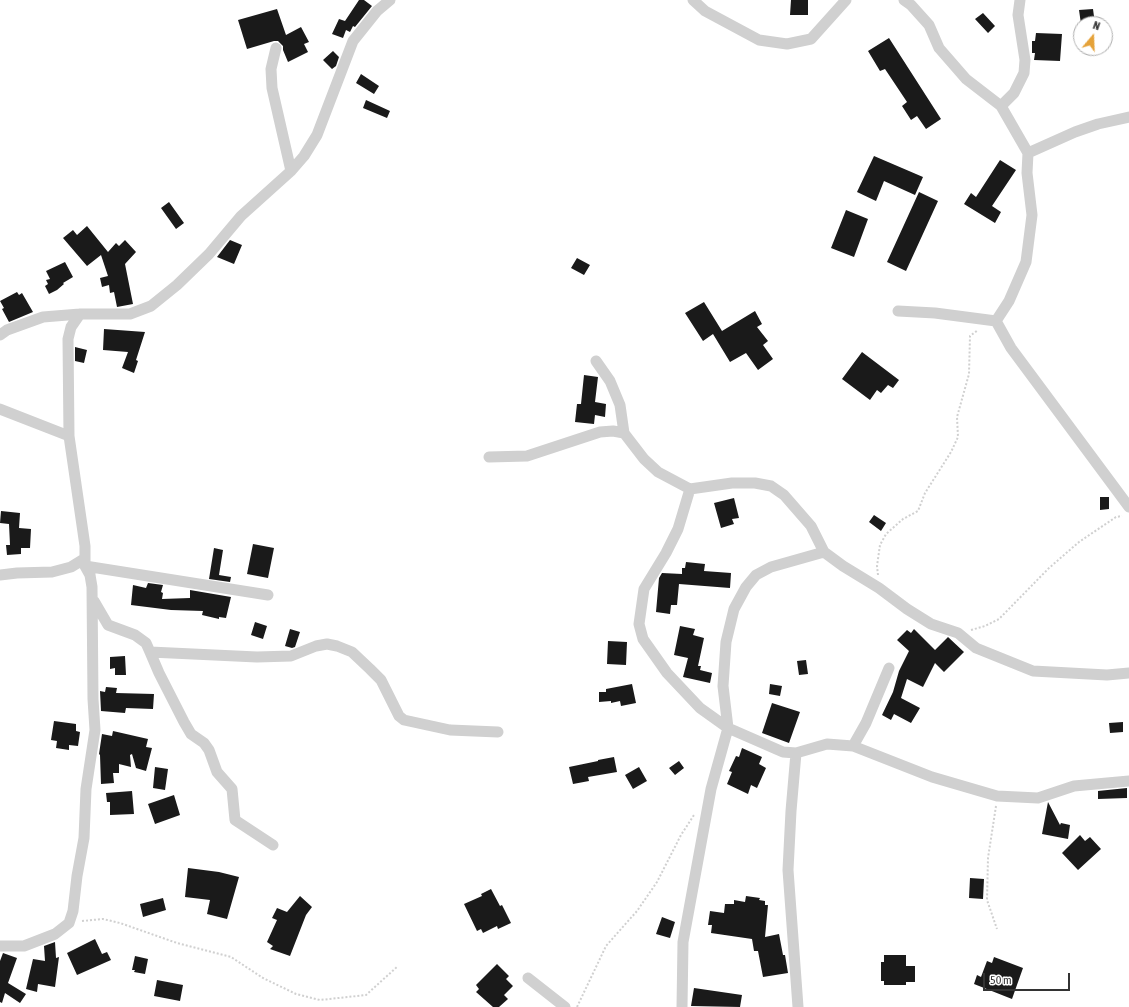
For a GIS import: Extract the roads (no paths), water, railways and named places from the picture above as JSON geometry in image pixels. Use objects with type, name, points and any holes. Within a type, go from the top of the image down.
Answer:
[{"type":"street","points":[[0,335],[7,330],[43,317],[80,314],[130,314],[151,306],[177,285],[209,254],[240,216],[291,171],[304,156],[317,135],[353,41],[377,11],[390,0]]},
{"type":"street","points":[[693,0],[705,11],[759,40],[787,44],[811,39],[846,0]]},
{"type":"street","points":[[904,0],[911,5],[929,25],[939,48],[966,79],[1001,106],[1028,153],[1027,173],[1032,215],[1026,262],[1009,301],[996,321]]},
{"type":"street","points":[[1001,106],[1014,93],[1024,73],[1026,60],[1018,15],[1020,0]]},
{"type":"street","points":[[276,48],[271,69],[272,88],[291,171]]},
{"type":"street","points":[[1028,153],[1075,132],[1098,124],[1129,117]]},
{"type":"street","points":[[898,311],[935,313],[996,321]]},
{"type":"street","points":[[0,946],[24,946],[55,934],[69,923],[73,911],[77,876],[84,838],[86,789],[95,730],[93,699],[92,587],[90,575],[84,563],[85,546],[69,436],[68,340],[71,327],[80,314]]},
{"type":"street","points":[[996,321],[1011,348],[1126,511]]},
{"type":"street","points":[[596,361],[610,381],[620,405],[624,433],[644,459],[658,472],[690,488],[732,483],[755,483],[771,486],[784,495],[811,526],[824,552],[878,588],[906,609],[932,624],[958,633],[976,648],[1034,671],[1107,675],[1129,673]]},
{"type":"street","points":[[0,409],[69,436]]},
{"type":"street","points":[[489,457],[527,456],[600,432],[613,430],[624,433]]},
{"type":"street","points":[[690,488],[678,529],[666,553],[644,589],[639,624],[643,639],[667,673],[700,708],[728,728],[783,752],[796,754],[827,744],[853,746],[932,777],[997,796],[1038,798],[1074,786],[1129,781]]},
{"type":"street","points":[[682,1007],[683,942],[711,789],[728,728],[723,686],[726,642],[734,609],[746,587],[756,575],[771,567],[824,552]]},
{"type":"street","points":[[0,575],[52,572],[84,563],[268,595]]},
{"type":"street","points":[[92,598],[108,625],[136,635],[146,643],[159,674],[184,722],[192,734],[204,743],[210,750],[217,772],[232,789],[235,820],[273,845]]},
{"type":"street","points":[[150,652],[257,657],[291,656],[316,646],[327,644],[338,646],[352,652],[381,680],[399,716],[404,720],[450,730],[498,732]]},
{"type":"street","points":[[853,746],[866,723],[889,668]]},
{"type":"street","points":[[796,754],[788,870],[798,1007]]},
{"type":"street","points":[[528,978],[564,1007]]}]
